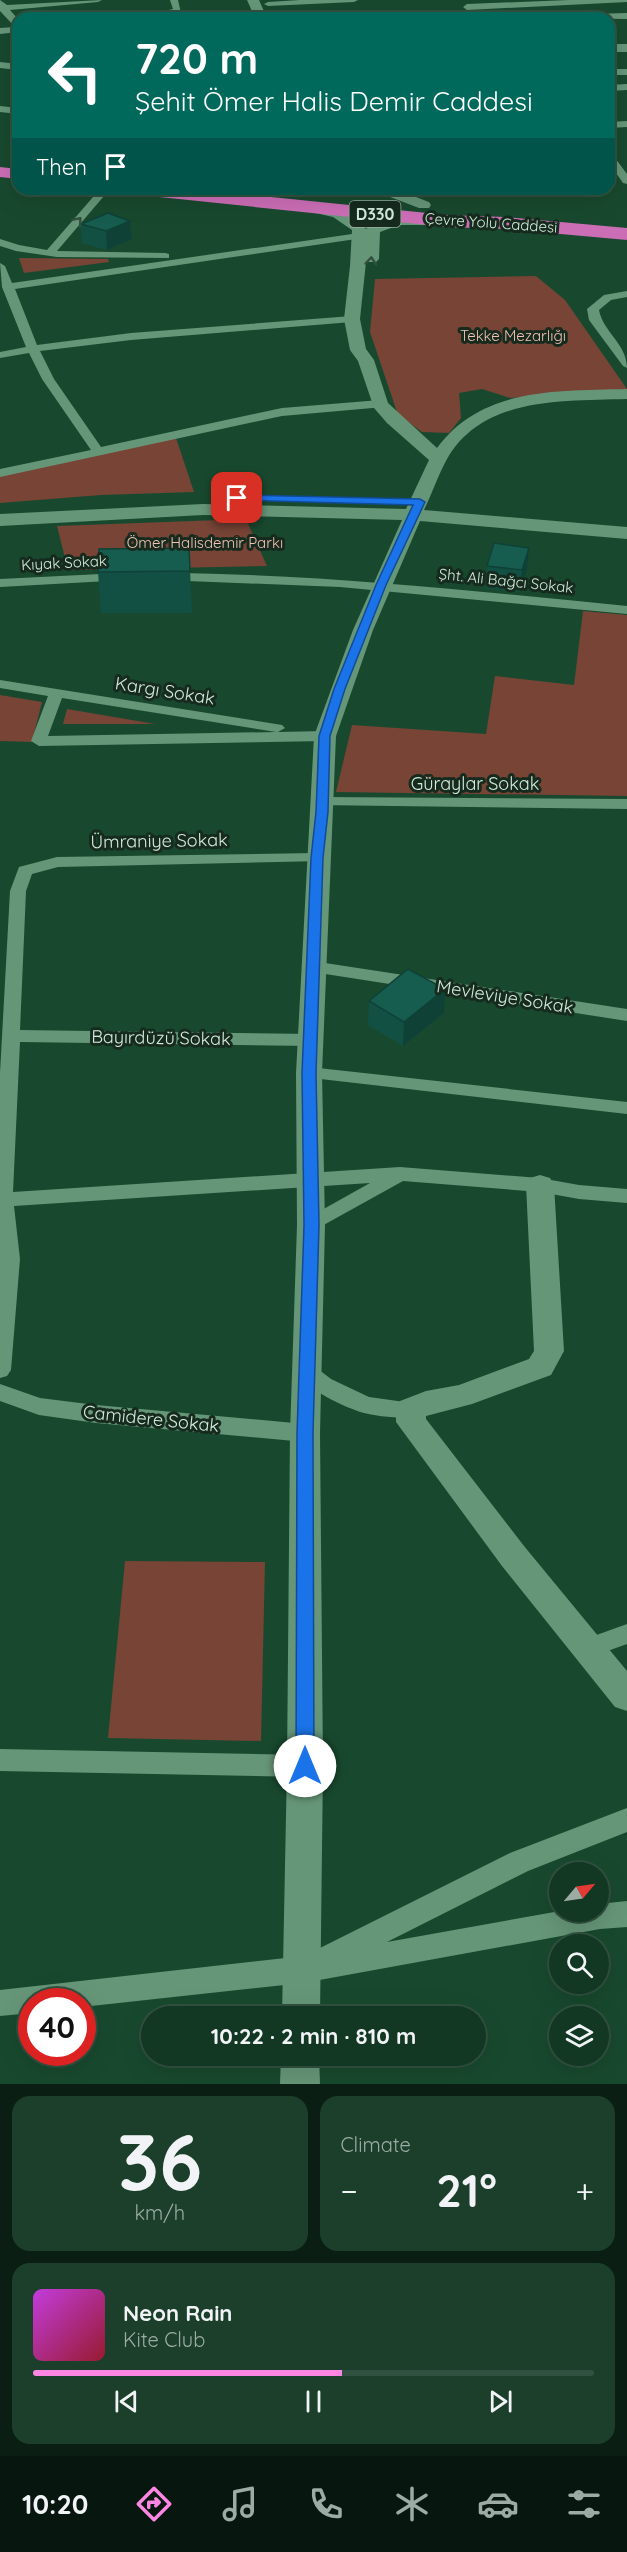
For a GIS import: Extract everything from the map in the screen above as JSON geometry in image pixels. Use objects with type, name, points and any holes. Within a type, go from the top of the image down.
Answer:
[{"type":"highway","name":"Çevre Yolu Caddesi","points":[[195,195],[447,221],[505,223],[627,237]]},
{"type":"highway","name":"Çevre Yolu Caddesi","points":[[328,195],[627,225]]},
{"type":"street","points":[[1,6],[98,0]]},
{"type":"street","points":[[172,12],[178,11],[174,0]]},
{"type":"street","points":[[268,2],[354,0]]},
{"type":"street","points":[[465,3],[625,0]]},
{"type":"street","points":[[1,6],[12,20]]},
{"type":"street","points":[[615,164],[627,181]]},
{"type":"street","points":[[50,253],[100,195]]},
{"type":"street","points":[[398,195],[424,205]]},
{"type":"street","points":[[304,207],[332,211],[345,217],[359,229],[351,319],[358,350],[366,360],[380,404],[393,419],[438,459]]},
{"type":"street","points":[[366,360],[371,350],[364,319],[373,230],[397,221],[447,221]]},
{"type":"street","points":[[97,450],[48,379],[32,348],[3,277],[220,257],[359,236]]},
{"type":"street","points":[[3,248],[50,253],[220,257]]},
{"type":"street","points":[[627,294],[609,297],[593,309],[595,320],[627,364]]},
{"type":"street","points":[[0,355],[32,348],[148,336],[351,319]]},
{"type":"street","points":[[302,2006],[305,1433],[311,1225],[309,1073],[317,858],[325,736],[340,689],[381,585],[438,459],[452,439],[470,422],[513,403],[553,398],[627,394]]},
{"type":"street","points":[[0,473],[97,450],[282,412],[380,404]]},
{"type":"street","points":[[0,510],[181,498],[627,519]]},
{"type":"street","points":[[0,520],[165,510],[416,508],[627,532]]},
{"type":"street","name":"Kıyak Sokak","points":[[0,584],[131,577]]},
{"type":"street","points":[[154,577],[267,578],[381,585]]},
{"type":"street","name":"Şht. Ali Bağcı Sokak","points":[[381,585],[627,610]]},
{"type":"street","name":"Kargı Sokak","points":[[0,684],[325,736]]},
{"type":"street","points":[[57,693],[39,741],[325,736]]},
{"type":"street","name":"Güraylar Sokak","points":[[322,802],[627,804]]},
{"type":"street","name":"Ümraniye Sokak","points":[[9,892],[25,871],[57,862],[317,858]]},
{"type":"street","points":[[0,1370],[10,1259],[3,1200],[11,1036],[9,892]]},
{"type":"street","name":"Mevleviye Sokak","points":[[312,967],[627,1015]]},
{"type":"street","name":"Bayırdüzü Sokak","points":[[11,1036],[312,1040]]},
{"type":"street","points":[[309,1073],[627,1108]]},
{"type":"street","points":[[3,1200],[400,1174],[540,1185],[579,1192],[627,1196]]},
{"type":"street","points":[[311,1225],[400,1174]]},
{"type":"street","points":[[307,1372],[324,1385],[366,1405],[411,1410],[426,1402],[460,1396],[540,1366],[549,1351],[540,1185]]},
{"type":"street","name":"Camidere Sokak","points":[[0,1392],[51,1408],[305,1433]]},
{"type":"street","points":[[411,1410],[411,1422],[513,1556],[627,1696]]},
{"type":"street","points":[[588,1648],[627,1635]]},
{"type":"street","points":[[0,1760],[305,1766]]},
{"type":"street","points":[[303,1970],[519,1862],[627,1820]]},
{"type":"street","points":[[0,2002],[303,1970],[600,1916],[627,1914]]},
{"type":"street","points":[[300,2066],[300,2084]]},
{"type":"green space","points":[[19,258],[108,259],[109,262],[24,273]]},
{"type":"green space","name":"Tekke Mezarlığı","points":[[536,276],[565,300],[627,389],[510,398],[482,389],[459,393],[461,418],[449,433],[422,432],[398,415],[370,332],[375,279]]},
{"type":"green space","points":[[176,438],[194,492],[101,495],[0,503],[0,476]]},
{"type":"green space","name":"Ömer Halisdemir Parkı","points":[[246,519],[267,566],[68,570],[57,526]]},
{"type":"green space","points":[[583,611],[627,615],[627,796],[336,792],[352,725],[486,734],[495,676],[574,685]]},
{"type":"green space","points":[[0,695],[42,702],[32,742],[0,741]]},
{"type":"green space","points":[[67,709],[155,724],[63,724]]},
{"type":"green space","points":[[125,1561],[265,1562],[261,1741],[108,1738]]},
{"type":"building","points":[[108,213],[130,221],[106,231],[81,224]]},
{"type":"building","points":[[494,543],[529,548],[522,570],[487,566]]},
{"type":"building","points":[[189,548],[190,571],[98,572],[99,549]]},
{"type":"building","points":[[408,969],[445,989],[404,1022],[369,1001]]},
{"type":"route","points":[[237,498],[420,502],[381,585],[340,689],[325,736],[322,812],[317,858],[309,1073],[311,1225],[305,1433],[305,1766]]}]
